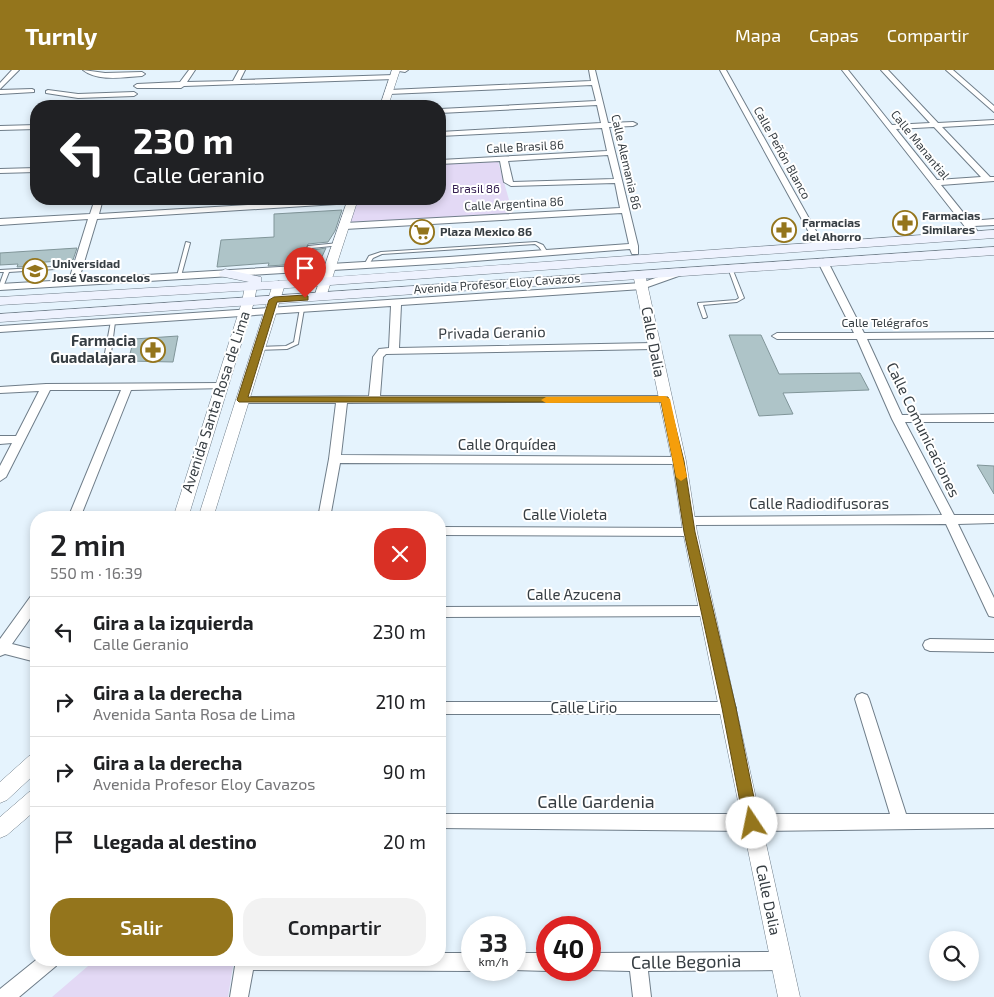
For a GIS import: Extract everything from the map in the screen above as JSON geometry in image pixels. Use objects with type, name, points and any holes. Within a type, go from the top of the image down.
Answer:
[{"type":"main road","name":"Avenida Profesor Eloy Cavazos","points":[[0,292],[251,286],[567,264],[639,273],[821,247],[994,234]]},
{"type":"main road","name":"Avenida Profesor Eloy Cavazos","points":[[0,318],[246,308],[273,306],[320,297],[639,273],[994,251]]},
{"type":"main road","points":[[482,257],[567,264]]},
{"type":"main road","points":[[365,278],[448,260]]},
{"type":"main road","points":[[225,273],[279,284]]},
{"type":"street","points":[[0,87],[16,70]]},
{"type":"street","points":[[86,70],[93,74],[143,72],[135,93]]},
{"type":"street","points":[[181,86],[192,70]]},
{"type":"street","points":[[234,84],[242,70]]},
{"type":"street","points":[[288,81],[293,70]]},
{"type":"street","points":[[340,79],[344,70]]},
{"type":"street","points":[[48,92],[78,96],[135,93],[181,86],[340,79],[395,73],[405,70]]},
{"type":"street","name":"Calle Alemania 86","points":[[592,70],[639,273]]},
{"type":"street","name":"Calle Peñón Blanco","points":[[723,70],[821,247]]},
{"type":"street","name":"Calle Manantial","points":[[845,70],[976,235]]},
{"type":"street","points":[[884,70],[991,179]]},
{"type":"street","points":[[949,70],[994,110]]},
{"type":"street","points":[[386,100],[395,73]]},
{"type":"street","points":[[389,92],[595,83]]},
{"type":"street","points":[[0,92],[32,91]]},
{"type":"street","points":[[446,111],[601,103]]},
{"type":"street","points":[[890,127],[994,122]]},
{"type":"street","points":[[446,134],[633,124]]},
{"type":"street","points":[[0,128],[30,127]]},
{"type":"street","name":"Calle Brasil 86","points":[[446,162],[611,153]]},
{"type":"street","points":[[504,159],[510,184],[617,181]]},
{"type":"street","points":[[0,171],[30,170]]},
{"type":"street","points":[[934,183],[991,179]]},
{"type":"street","points":[[73,283],[97,205]]},
{"type":"street","points":[[0,222],[276,205]]},
{"type":"street","points":[[320,297],[351,205]]},
{"type":"street","name":"Calle Argentina 86","points":[[345,226],[625,210]]},
{"type":"street","points":[[968,224],[994,222]]},
{"type":"street","points":[[0,292],[73,283],[448,260],[634,246]]},
{"type":"street","name":"Calle Comunicaciones","points":[[823,262],[860,335],[898,419],[950,519],[994,612]]},
{"type":"street","points":[[273,306],[302,309],[396,303],[639,273]]},
{"type":"street","name":"Calle Dalia","points":[[639,273],[678,461],[689,527],[789,997]]},
{"type":"street","name":"Avenida Santa Rosa de Lima","points":[[207,511],[279,284]]},
{"type":"street","name":"Avenida Santa Rosa de Lima","points":[[182,511],[246,308],[251,286]]},
{"type":"street","points":[[374,400],[378,357],[383,351],[394,349],[396,303]]},
{"type":"street","points":[[0,329],[114,322],[246,308]]},
{"type":"street","name":"Calle Telégrafos","points":[[777,336],[994,335]]},
{"type":"street","name":"Privada Geranio","points":[[394,349],[653,346]]},
{"type":"street","points":[[0,390],[46,387],[222,386]]},
{"type":"street","points":[[0,477],[46,387]]},
{"type":"street","points":[[77,511],[128,387]]},
{"type":"street","points":[[242,400],[665,399]]},
{"type":"street","points":[[325,511],[335,460],[342,400]]},
{"type":"street","points":[[898,419],[994,418]]},
{"type":"street","points":[[0,440],[20,439]]},
{"type":"street","name":"Calle Orquídea","points":[[335,460],[678,461]]},
{"type":"street","name":"Calle Radiodifusoras","points":[[689,527],[994,519]]},
{"type":"street","name":"Calle Violeta","points":[[446,531],[689,527]]},
{"type":"street","points":[[30,608],[1,648],[30,655]]},
{"type":"street","name":"Calle Azucena","points":[[446,612],[707,611]]},
{"type":"street","points":[[930,645],[994,646]]},
{"type":"street","points":[[862,699],[900,821]]},
{"type":"street","name":"Calle Lirio","points":[[446,708],[729,708]]},
{"type":"street","points":[[0,794],[30,767]]},
{"type":"street","points":[[0,829],[30,803]]},
{"type":"street","name":"Calle Gardenia","points":[[446,821],[752,823],[994,821]]},
{"type":"street","name":"Calle Begonia","points":[[601,962],[782,961]]},
{"type":"street","points":[[446,962],[461,962]]},
{"type":"street","points":[[638,962],[642,997]]},
{"type":"street","points":[[4,997],[43,966]]},
{"type":"street","points":[[240,997],[245,966]]},
{"type":"lane","points":[[179,276],[188,243]]},
{"type":"lane","points":[[366,265],[370,257],[376,254],[410,251],[536,243],[546,253]]},
{"type":"lane","points":[[302,268],[310,246],[339,244]]},
{"type":"lane","points":[[0,271],[53,268]]},
{"type":"lane","points":[[705,317],[700,304],[737,301],[742,298],[730,268]]},
{"type":"lane","points":[[0,292],[7,271]]},
{"type":"lane","points":[[258,349],[287,347],[296,343],[302,309]]},
{"type":"lane","points":[[108,353],[114,322]]},
{"type":"green space","name":"Brasil 86","points":[[498,161],[513,214],[350,224],[355,205],[446,205],[446,164]]},
{"type":"green space","points":[[88,966],[233,966],[228,997],[52,997]]},
{"type":"building","points":[[342,210],[335,231],[328,242],[308,244],[299,264],[268,266],[269,263],[217,267],[221,240],[274,237],[274,214]]},
{"type":"building","points":[[77,248],[73,260],[32,263],[31,266],[17,267],[18,264],[0,265],[0,253]]},
{"type":"building","points":[[326,248],[319,263],[308,264],[313,250]]},
{"type":"building","points":[[729,335],[761,335],[779,374],[860,373],[869,390],[783,393],[793,414],[759,416]]},
{"type":"building","name":"Farmacia Guadalajara","points":[[178,336],[173,362],[128,361],[134,339]]},
{"type":"building","points":[[977,465],[994,466],[994,494]]},
{"type":"slow traffic","points":[[546,400],[665,399],[681,477]]},
{"type":"place","name":"Farmacias Similares","points":[[905,223]]},
{"type":"place","name":"Farmacias del Ahorro","points":[[784,230]]},
{"type":"place","name":"Plaza Mexico 86","points":[[422,232]]},
{"type":"place","name":"Universidad José Vasconcelos","points":[[35,271]]},
{"type":"place","name":"Farmacia Guadalajara","points":[[153,350]]},
{"type":"route","points":[[305,298],[274,300],[242,400],[665,399],[690,532],[752,823]]}]
